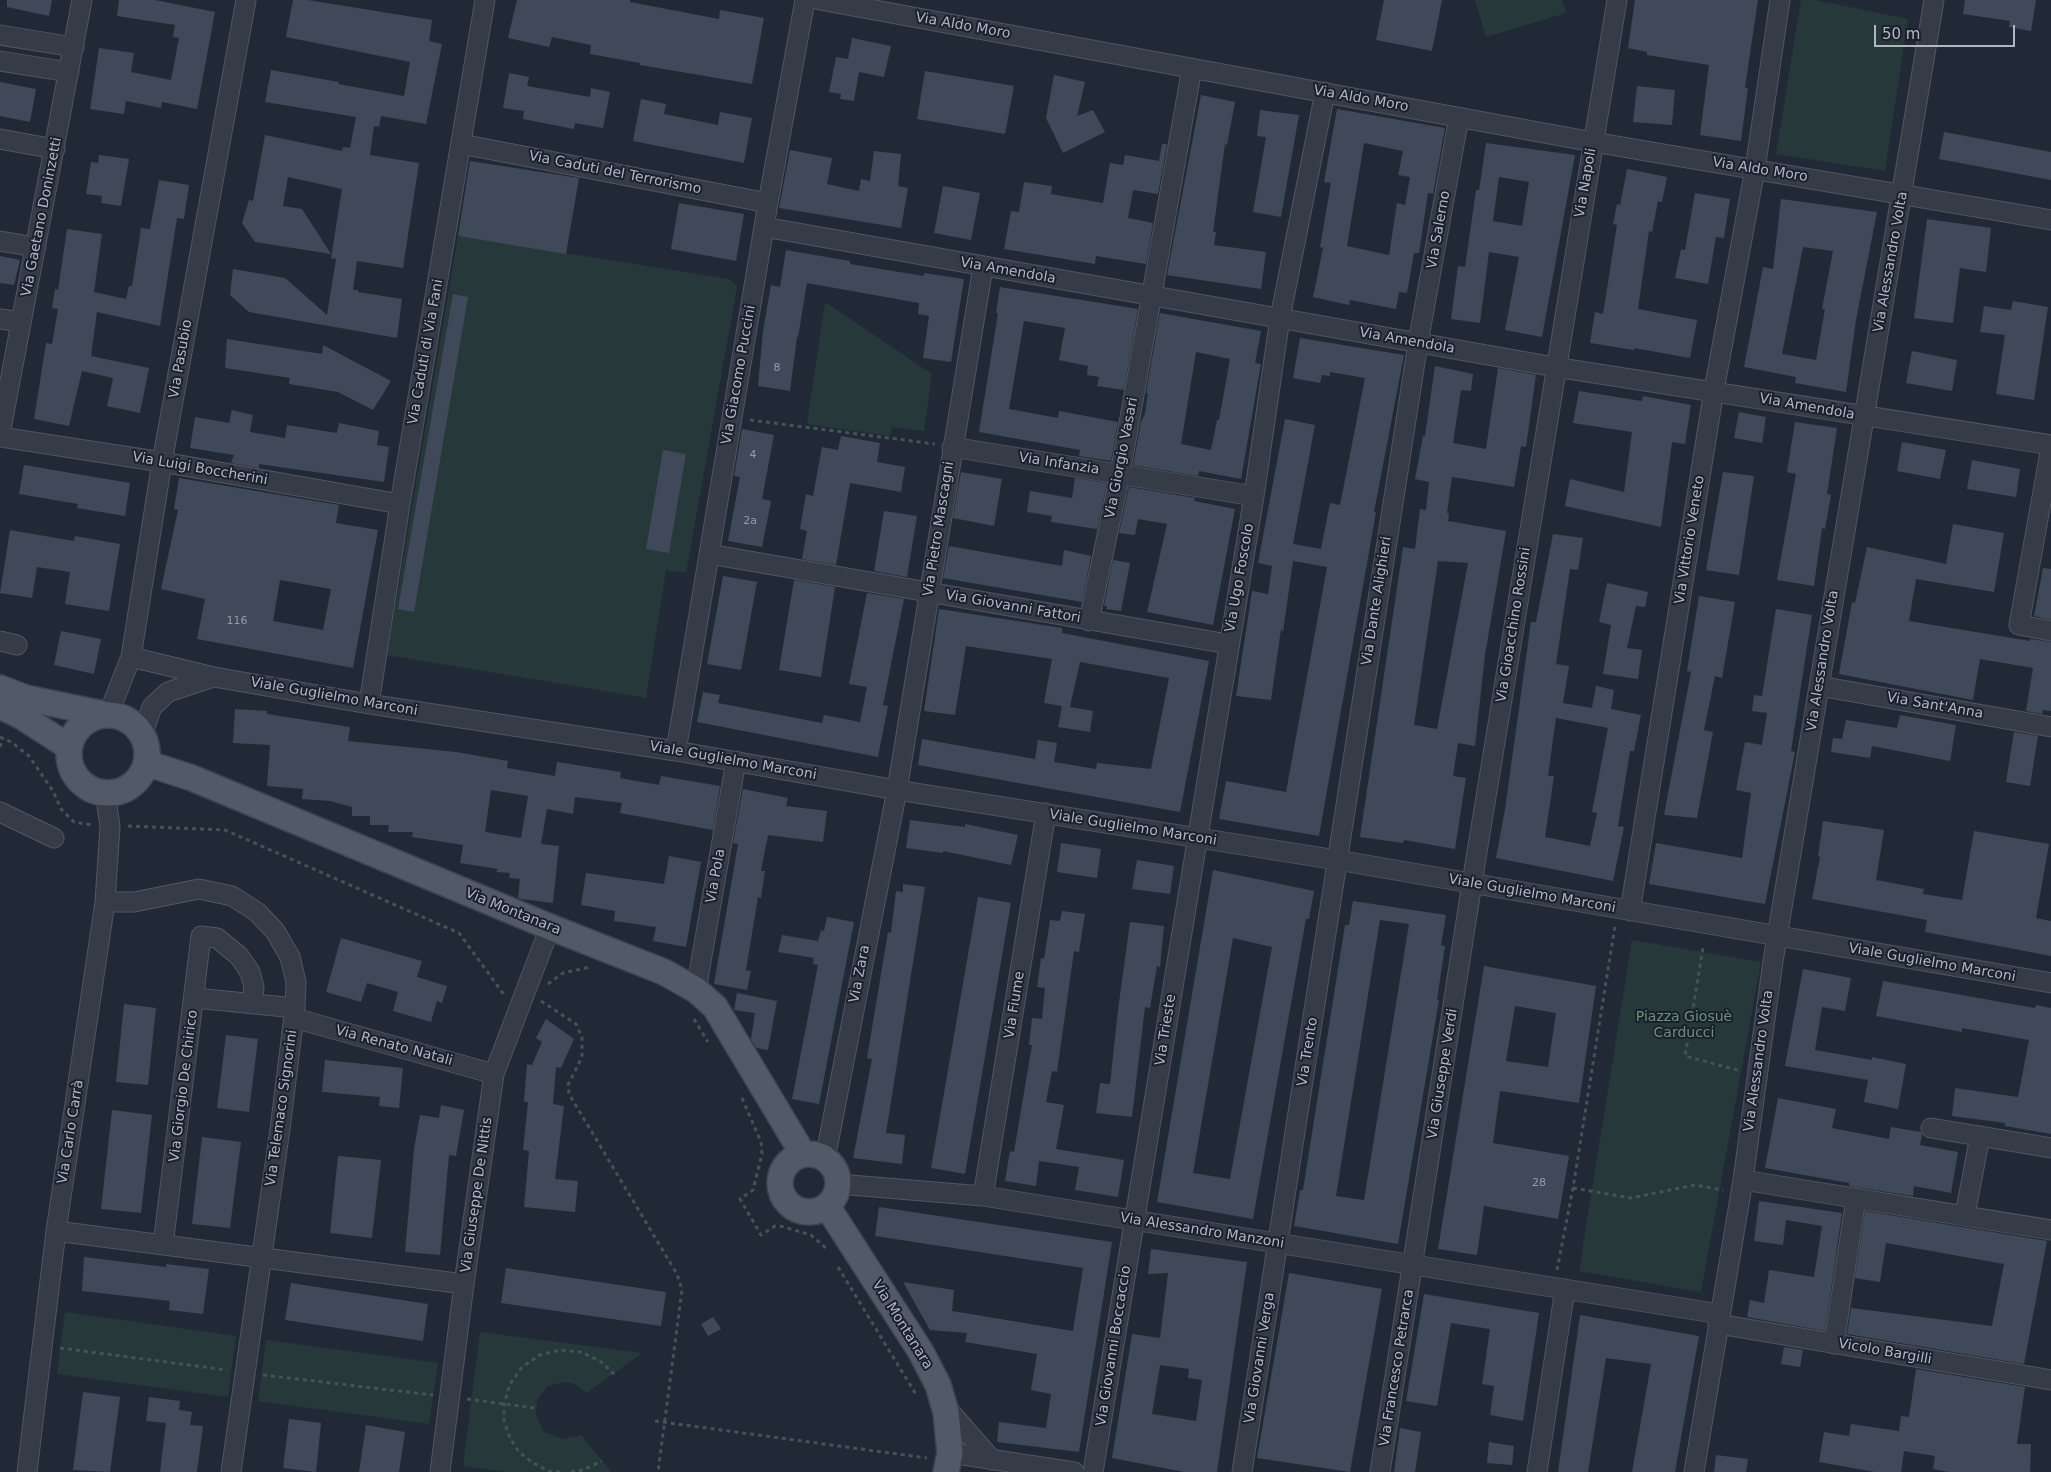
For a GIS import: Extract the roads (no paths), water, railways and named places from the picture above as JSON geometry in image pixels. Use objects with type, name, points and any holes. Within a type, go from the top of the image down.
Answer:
[{"type":"main road","points":[[0,688],[26,698],[108,714],[122,717],[134,724],[142,734],[147,753],[142,773],[131,785],[116,792],[105,793],[92,790],[81,783],[73,772],[69,760],[69,747],[79,727],[97,716],[108,714]]},
{"type":"main road","points":[[0,706],[21,716],[69,747]]},
{"type":"main road","name":"Via Montanara","points":[[146,763],[192,778],[550,928],[664,972],[696,990],[715,1007],[797,1144],[801,1155]]},
{"type":"main road","points":[[801,1155],[818,1155],[825,1159],[832,1166],[838,1184],[833,1200],[827,1206],[810,1213],[801,1212],[786,1202],[782,1194],[779,1185],[785,1166],[801,1155]]},
{"type":"main road","name":"Via Montanara","points":[[827,1206],[921,1352],[938,1385],[932,1404],[936,1461]]},
{"type":"street","name":"Via Gaetano Doninzetti","points":[[0,435],[8,353],[22,322],[82,0]]},
{"type":"street","name":"Via Pasubio","points":[[108,714],[131,657],[162,462],[246,0]]},
{"type":"street","name":"Via Caduti di Via Fani","points":[[369,704],[400,504],[485,0]]},
{"type":"street","name":"Via Giacomo Puccini","points":[[676,751],[768,203],[806,0]]},
{"type":"street","name":"Via Aldo Moro","points":[[820,0],[1593,142],[1903,193],[2051,220]]},
{"type":"street","name":"Via Napoli","points":[[1556,367],[1617,0]]},
{"type":"street","name":"Via Vittorio Veneto","points":[[1623,910],[1714,390],[1755,169],[1780,0]]},
{"type":"street","name":"Via Alessandro Volta","points":[[1694,1472],[1732,1250],[1777,937],[1934,0]]},
{"type":"street","points":[[0,35],[74,47]]},
{"type":"street","points":[[0,61],[69,72]]},
{"type":"street","name":"Via Giorgio Vasari","points":[[1090,620],[1120,474],[1192,68]]},
{"type":"street","name":"Via Ugo Foscolo","points":[[1198,839],[1228,644],[1254,496],[1280,318],[1325,92]]},
{"type":"street","name":"Via Salerno","points":[[1418,343],[1459,117]]},
{"type":"street","points":[[0,139],[55,149]]},
{"type":"street","name":"Via Caduti del Terrorismo","points":[[461,144],[768,203]]},
{"type":"street","name":"Via Amendola","points":[[764,228],[1556,367],[1714,390],[1863,417],[2051,446]]},
{"type":"street","points":[[0,241],[36,248]]},
{"type":"street","name":"Via Pietro Mascagni","points":[[897,790],[983,267]]},
{"type":"street","points":[[0,319],[22,322]]},
{"type":"street","name":"Via Dante Alighieri","points":[[1337,860],[1418,343]]},
{"type":"street","name":"Via Gioacchino Rossini","points":[[1472,884],[1556,367]]},
{"type":"street","name":"Via Luigi Boccherini","points":[[0,435],[400,504]]},
{"type":"street","points":[[2051,446],[2019,625],[2051,631]]},
{"type":"street","name":"Via Infanzia","points":[[952,447],[1254,496]]},
{"type":"street","name":"Via Giovanni Fattori","points":[[709,554],[1228,644]]},
{"type":"street","name":"Viale Guglielmo Marconi","points":[[131,657],[214,677],[369,704],[676,751],[897,790],[1337,860],[2051,983]]},
{"type":"street","name":"Viale Guglielmo Marconi","points":[[142,734],[152,707],[168,692],[214,677]]},
{"type":"street","name":"Via Sant'Anna","points":[[1819,686],[2051,727]]},
{"type":"street","name":"Via Pola","points":[[696,990],[736,761]]},
{"type":"street","name":"Via Zara","points":[[825,1159],[897,790]]},
{"type":"street","name":"Via Carlo Carrà","points":[[27,1472],[56,1231],[105,902],[110,826],[105,793]]},
{"type":"street","points":[[0,812],[54,838]]},
{"type":"street","name":"Via Fiume","points":[[983,1196],[1046,813]]},
{"type":"street","name":"Via Trieste","points":[[1134,1221],[1198,839]]},
{"type":"street","name":"Via Trento","points":[[1278,1244],[1337,860]]},
{"type":"street","name":"Via Giuseppe Verdi","points":[[1413,1263],[1472,884]]},
{"type":"street","name":"Via Telemaco Signorini","points":[[105,902],[134,902],[199,888],[232,896],[257,912],[279,937],[290,957],[296,982],[294,1013],[231,1472]]},
{"type":"street","name":"Via Giuseppe De Nittis","points":[[440,1472],[494,1074],[550,928]]},
{"type":"street","points":[[195,998],[202,936],[217,938],[239,956],[250,972],[254,987],[252,1004]]},
{"type":"street","name":"Via Giorgio De Chirico","points":[[163,1245],[195,998],[252,1004],[294,1013]]},
{"type":"street","name":"Via Renato Natali","points":[[294,1013],[494,1074]]},
{"type":"street","points":[[1931,1128],[2051,1148]]},
{"type":"street","points":[[1960,1214],[1980,1136]]},
{"type":"street","name":"Via Alessandro Manzoni","points":[[838,1184],[983,1196],[1278,1244],[1413,1263],[1560,1288]]},
{"type":"street","points":[[1741,1187],[1856,1198],[2051,1230]]},
{"type":"street","points":[[1834,1344],[1856,1198]]},
{"type":"street","name":"Via Giovanni Boccaccio","points":[[1093,1472],[1134,1221]]},
{"type":"street","points":[[56,1231],[464,1284]]},
{"type":"street","name":"Via Giovanni Verga","points":[[1242,1472],[1278,1244]]},
{"type":"street","name":"Via Francesco Petrarca","points":[[1380,1472],[1413,1263]]},
{"type":"street","points":[[1537,1472],[1560,1288],[1719,1319]]},
{"type":"street","name":"Vicolo Bargilli","points":[[1719,1319],[1834,1344],[2051,1380]]},
{"type":"street","points":[[932,1404],[992,1460]]},
{"type":"street","points":[[936,1461],[992,1460],[1074,1472]]},
{"type":"park label","name":"Piazza Giosuè Carducci","points":[[1684,1026]]}]
